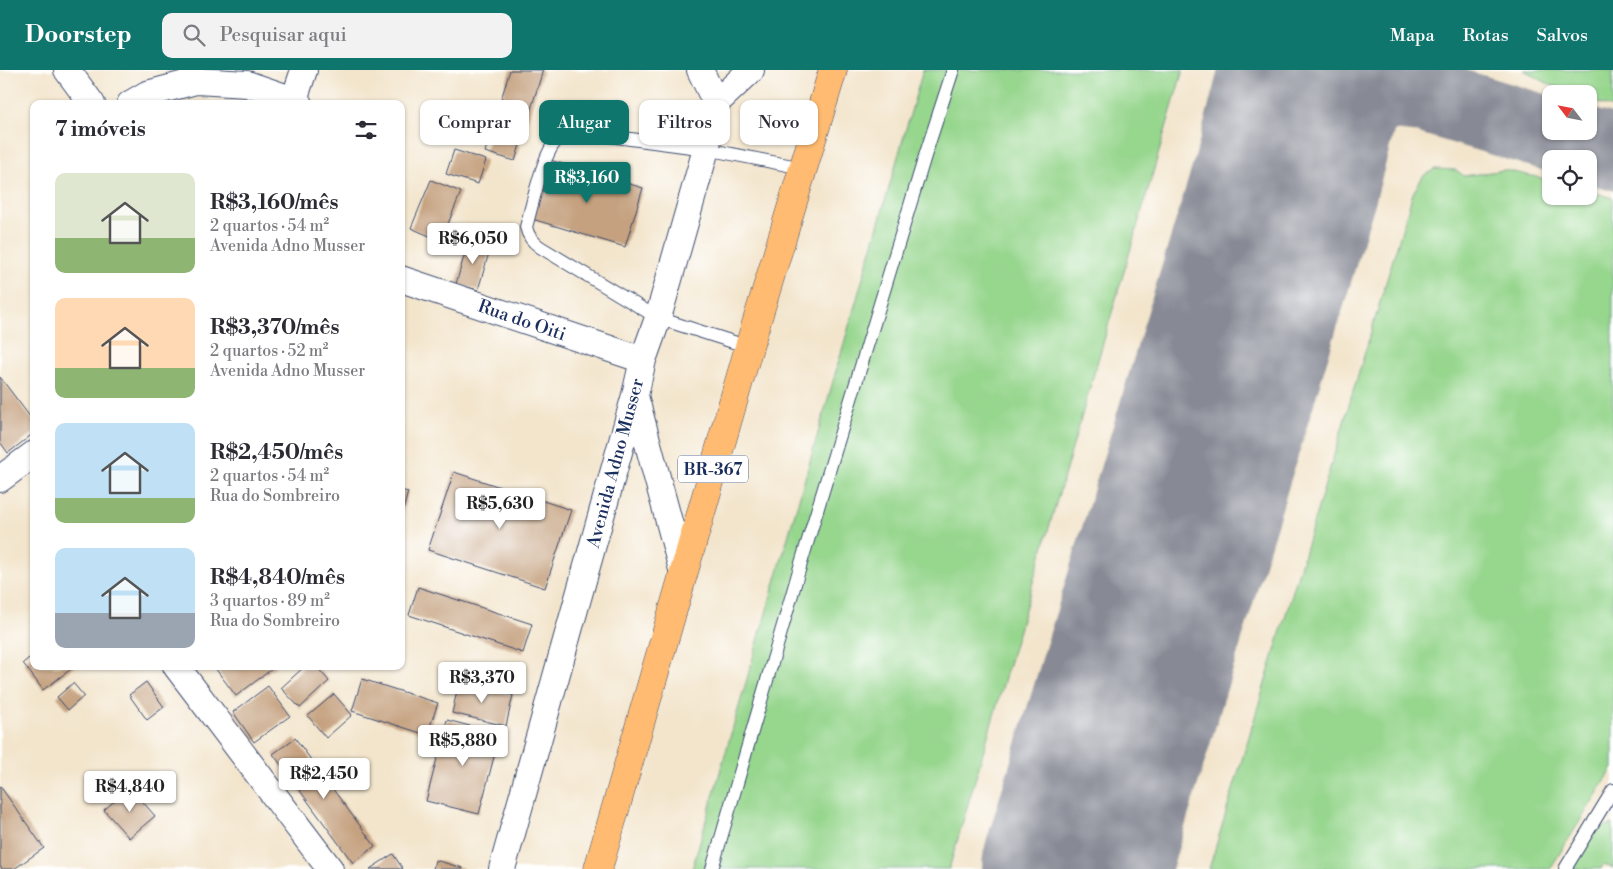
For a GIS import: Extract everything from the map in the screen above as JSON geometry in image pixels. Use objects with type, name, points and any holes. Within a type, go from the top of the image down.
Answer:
[{"type":"main road","name":"BR-367","points":[[598,869],[749,347],[833,70]]},
{"type":"street","points":[[67,70],[89,100]]},
{"type":"street","points":[[297,100],[304,70]]},
{"type":"street","points":[[700,70],[715,100]]},
{"type":"street","points":[[719,100],[750,70]]},
{"type":"street","points":[[137,100],[147,94],[196,81],[247,84],[291,100]]},
{"type":"street","name":"Avenida Adno Musser","points":[[502,869],[635,395],[643,360],[658,318],[707,145]]},
{"type":"street","name":"Rua do Oiti","points":[[405,281],[643,360]]},
{"type":"street","points":[[635,395],[683,573]]},
{"type":"street","points":[[0,479],[30,465]]},
{"type":"street","points":[[179,670],[330,869]]},
{"type":"lane","points":[[712,869],[802,560],[953,70]]},
{"type":"lane","points":[[749,347],[658,318],[540,247],[532,240],[527,233],[526,226],[548,152],[557,139],[565,134],[578,132],[706,149],[803,168]]},
{"type":"lane","points":[[1565,869],[1608,803],[1613,790]]},
{"type":"green space","points":[[923,70],[1183,70],[949,869],[692,869]]},
{"type":"green space","points":[[1524,70],[1613,70],[1613,108],[1598,103],[1598,85],[1552,85]]},
{"type":"green space","points":[[1435,169],[1456,170],[1464,176],[1504,170],[1542,178],[1542,205],[1597,205],[1597,193],[1613,198],[1613,768],[1550,869],[1209,869],[1413,193],[1423,176]]},
{"type":"green space","points":[[1613,824],[1613,868],[1603,865],[1601,869],[1570,869],[1587,841],[1605,826]]},
{"type":"building","points":[[510,70],[543,70],[529,116],[529,100],[501,100]]},
{"type":"building","points":[[487,145],[520,145],[515,161],[485,152]]},
{"type":"building","points":[[454,150],[486,160],[478,184],[446,174]]},
{"type":"building","points":[[550,160],[643,188],[625,247],[532,219]]},
{"type":"building","points":[[431,180],[461,192],[441,241],[411,228]]},
{"type":"building","points":[[469,239],[491,246],[478,290],[456,284]]},
{"type":"building","points":[[0,377],[30,417],[30,436],[8,453],[0,442]]},
{"type":"building","points":[[454,472],[571,510],[545,588],[428,550]]},
{"type":"building","points":[[405,491],[408,492],[405,503]]},
{"type":"building","points":[[418,587],[532,624],[523,653],[409,615]]},
{"type":"building","points":[[30,657],[30,670],[70,670],[43,690],[23,663]]},
{"type":"building","points":[[216,670],[271,670],[236,696]]},
{"type":"building","points":[[301,670],[319,670],[329,681],[300,708],[281,688]]},
{"type":"building","points":[[362,679],[438,703],[427,735],[352,711]]},
{"type":"building","points":[[146,682],[164,707],[147,720],[129,695]]},
{"type":"building","points":[[459,682],[513,695],[506,726],[452,713]]},
{"type":"building","points":[[73,683],[84,696],[68,710],[57,697]]},
{"type":"building","points":[[268,686],[290,716],[254,742],[233,712]]},
{"type":"building","points":[[334,694],[352,715],[326,738],[308,716]]},
{"type":"building","points":[[447,720],[500,734],[479,814],[426,801]]},
{"type":"building","points":[[295,738],[375,846],[353,863],[273,754]]},
{"type":"building","points":[[0,786],[44,848],[14,869],[2,869],[0,866]]},
{"type":"building","points":[[130,787],[155,816],[129,838],[104,810]]},
{"type":"building","points":[[393,854],[403,869],[370,869]]},
{"type":"building","points":[[435,860],[463,868],[463,869],[433,869]]},
{"type":"taxiway","points":[[1390,70],[1424,96],[1613,153]]},
{"type":"taxiway","points":[[1286,177],[1303,141],[1330,114],[1352,102],[1376,95],[1424,96]]},
{"type":"runway","points":[[1075,869],[1286,177],[1314,70]]}]
